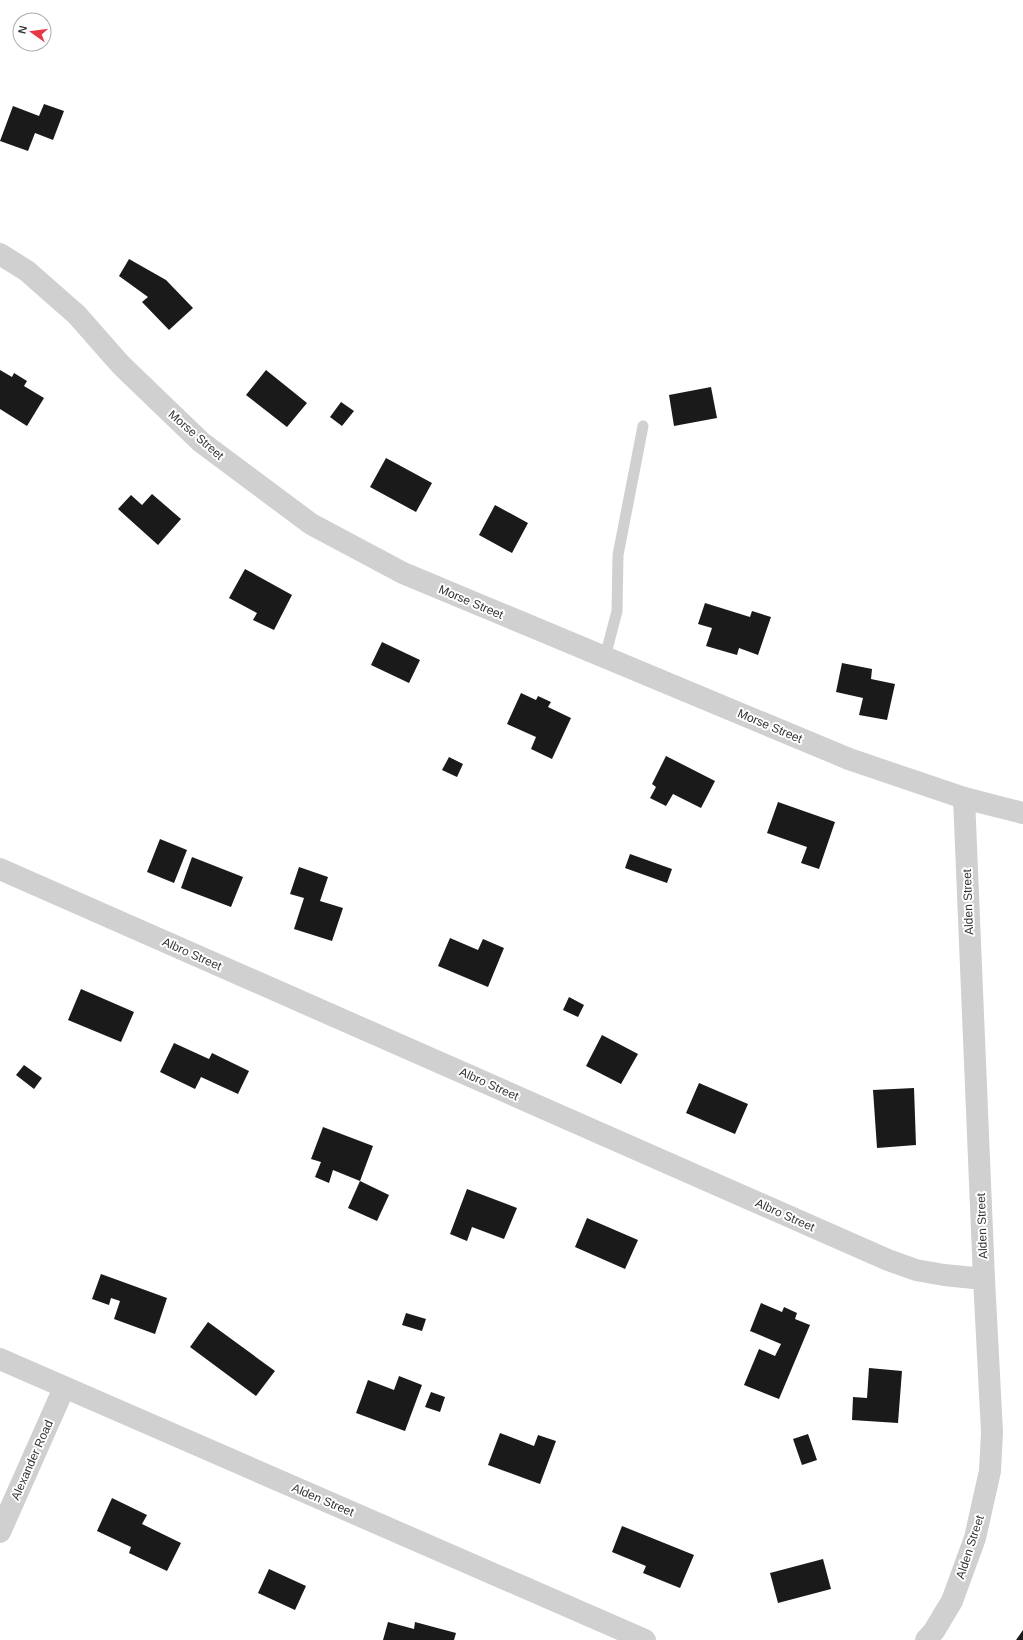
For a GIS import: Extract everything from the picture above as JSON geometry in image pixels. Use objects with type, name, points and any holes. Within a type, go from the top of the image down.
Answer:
[{"type":"street","name":"Morse Street","points":[[0,254],[27,271],[77,315],[121,365],[201,442],[312,524],[403,573],[849,759],[964,798],[1023,813]]},
{"type":"street","name":"Alden Street","points":[[926,1640],[934,1631],[952,1601],[975,1538],[990,1471],[992,1432],[984,1279],[964,798]]},
{"type":"street","name":"Albro Street","points":[[0,869],[888,1260],[916,1270],[944,1275],[984,1279]]},
{"type":"street","name":"Alden Street","points":[[0,1360],[645,1640]]},
{"type":"street","name":"Alexander Road","points":[[0,1532],[64,1388]]},
{"type":"lane","points":[[605,658],[617,611],[618,555],[643,426]]},
{"type":"building","points":[[44,104],[64,111],[53,140],[35,133],[28,151],[0,141],[13,106],[39,116]]},
{"type":"building","points":[[129,259],[166,280],[193,308],[169,330],[142,302],[148,297],[119,276]]},
{"type":"building","points":[[0,370],[12,377],[14,373],[27,381],[24,386],[44,398],[27,426],[0,409]]},
{"type":"building","points":[[266,370],[307,403],[287,427],[246,395]]},
{"type":"building","points":[[711,387],[717,418],[674,426],[669,395]]},
{"type":"building","points":[[341,402],[354,411],[342,426],[330,417]]},
{"type":"building","points":[[386,458],[432,483],[416,512],[370,487]]},
{"type":"building","points":[[152,494],[181,519],[158,545],[118,509],[131,495],[142,505]]},
{"type":"building","points":[[495,505],[528,523],[512,553],[479,535]]},
{"type":"building","points":[[245,569],[292,595],[274,630],[253,620],[257,613],[229,598]]},
{"type":"building","points":[[705,603],[750,617],[752,611],[771,617],[758,655],[739,648],[737,655],[706,646],[712,628],[698,624]]},
{"type":"building","points":[[382,642],[420,660],[409,683],[371,665]]},
{"type":"building","points":[[842,663],[872,669],[871,679],[895,684],[887,720],[859,715],[863,698],[836,692]]},
{"type":"building","points":[[521,693],[536,700],[538,696],[551,702],[548,707],[571,718],[552,759],[531,749],[536,737],[507,724]]},
{"type":"building","points":[[666,756],[715,781],[701,808],[673,794],[666,806],[650,798],[656,787],[652,784]]},
{"type":"building","points":[[449,757],[463,764],[457,777],[442,770]]},
{"type":"building","points":[[778,802],[835,822],[819,869],[801,863],[807,847],[767,833]]},
{"type":"building","points":[[160,839],[187,850],[174,883],[147,872]]},
{"type":"building","points":[[630,854],[672,869],[667,883],[625,868]]},
{"type":"building","points":[[192,857],[243,877],[231,907],[181,888]]},
{"type":"building","points":[[299,867],[328,877],[320,901],[343,908],[332,941],[294,929],[304,898],[290,894]]},
{"type":"building","points":[[450,938],[478,950],[483,939],[504,948],[488,987],[438,966]]},
{"type":"building","points":[[81,989],[134,1012],[121,1042],[68,1020]]},
{"type":"building","points":[[569,997],[584,1005],[578,1017],[563,1010]]},
{"type":"building","points":[[602,1035],[638,1054],[621,1084],[586,1066]]},
{"type":"building","points":[[174,1043],[209,1059],[212,1053],[249,1071],[238,1094],[201,1077],[195,1089],[160,1072]]},
{"type":"building","points":[[24,1065],[42,1078],[34,1089],[16,1075]]},
{"type":"building","points":[[699,1083],[748,1104],[735,1134],[686,1113]]},
{"type":"building","points":[[914,1088],[916,1145],[877,1148],[873,1090]]},
{"type":"building","points":[[323,1127],[373,1146],[360,1181],[333,1170],[329,1183],[315,1177],[321,1162],[311,1159]]},
{"type":"building","points":[[360,1181],[389,1195],[377,1221],[348,1208]]},
{"type":"building","points":[[467,1189],[517,1208],[504,1239],[472,1227],[467,1241],[450,1234]]},
{"type":"building","points":[[587,1218],[638,1240],[625,1269],[575,1247]]},
{"type":"building","points":[[101,1274],[167,1298],[155,1334],[114,1319],[120,1301],[111,1298],[109,1305],[92,1299]]},
{"type":"building","points":[[761,1303],[782,1312],[784,1307],[797,1313],[795,1319],[810,1325],[779,1399],[744,1385],[759,1349],[775,1356],[781,1344],[750,1331]]},
{"type":"building","points":[[406,1313],[426,1319],[422,1331],[402,1325]]},
{"type":"building","points":[[208,1322],[275,1371],[256,1396],[190,1347]]},
{"type":"building","points":[[869,1368],[902,1371],[898,1423],[852,1420],[853,1397],[867,1398]]},
{"type":"building","points":[[399,1376],[422,1385],[405,1431],[356,1413],[368,1380],[394,1390]]},
{"type":"building","points":[[431,1392],[445,1397],[440,1412],[425,1407]]},
{"type":"building","points":[[500,1433],[534,1446],[538,1435],[556,1441],[540,1484],[488,1465]]},
{"type":"building","points":[[808,1434],[817,1460],[802,1465],[793,1439]]},
{"type":"building","points":[[112,1498],[147,1515],[142,1524],[181,1543],[167,1571],[129,1553],[131,1547],[97,1531]]},
{"type":"building","points":[[622,1526],[694,1555],[680,1588],[643,1573],[646,1566],[612,1552]]},
{"type":"building","points":[[823,1559],[831,1589],[778,1603],[770,1573]]},
{"type":"building","points":[[269,1569],[306,1586],[295,1610],[258,1593]]},
{"type":"building","points":[[388,1622],[414,1629],[415,1622],[456,1633],[454,1640],[383,1640]]},
{"type":"building","points":[[1023,1630],[1023,1640],[1016,1640]]}]
